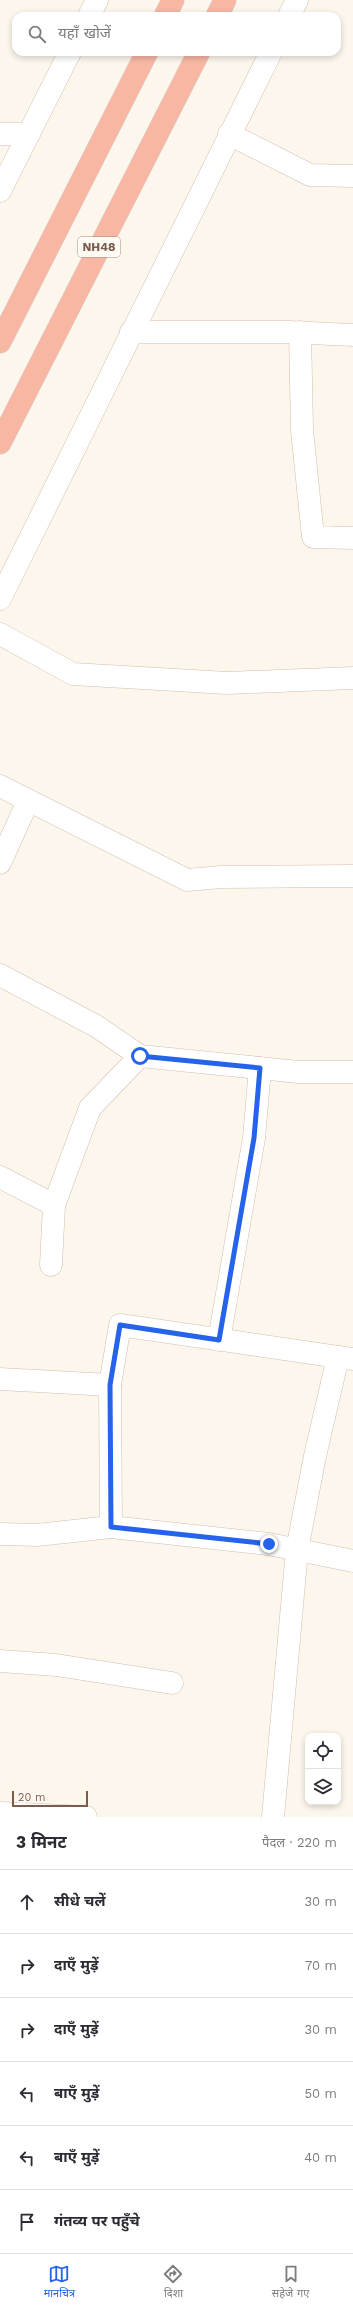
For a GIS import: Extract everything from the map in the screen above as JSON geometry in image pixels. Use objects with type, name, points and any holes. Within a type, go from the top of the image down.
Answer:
[{"type":"highway","points":[[167,12],[173,0]]},
{"type":"highway","points":[[219,12],[225,0]]},
{"type":"highway","points":[[0,342],[145,56]]},
{"type":"highway","name":"NH48","points":[[0,443],[197,56]]},
{"type":"street","points":[[91,12],[97,0]]},
{"type":"street","points":[[291,12],[297,0]]},
{"type":"street","points":[[0,192],[68,56]]},
{"type":"street","points":[[0,599],[269,56]]},
{"type":"street","points":[[0,134],[29,134]]},
{"type":"street","points":[[229,134],[310,175],[353,176]]},
{"type":"street","points":[[131,332],[300,332],[353,335]]},
{"type":"street","points":[[300,332],[302,430],[312,537],[353,538]]},
{"type":"street","points":[[0,634],[73,674],[228,683],[353,678]]},
{"type":"street","points":[[0,786],[186,880],[221,877],[353,876]]},
{"type":"street","points":[[0,863],[28,801]]},
{"type":"street","points":[[0,975],[96,1026],[140,1056],[299,1072],[353,1072]]},
{"type":"street","points":[[51,1265],[54,1205],[90,1108],[140,1056]]},
{"type":"street","points":[[219,1340],[252,1146],[260,1068]]},
{"type":"street","points":[[0,1177],[54,1205]]},
{"type":"street","points":[[111,1527],[110,1385],[120,1325],[345,1358],[315,1456],[297,1550],[273,1817]]},
{"type":"street","points":[[0,1379],[110,1385]]},
{"type":"street","points":[[0,1534],[37,1535],[111,1527],[269,1544],[353,1561]]},
{"type":"street","points":[[0,1661],[56,1666],[172,1683]]},
{"type":"street","points":[[0,1813],[86,1817]]},
{"type":"route","points":[[140,1056],[260,1068],[254,1138],[241,1222],[219,1340],[120,1325],[110,1385],[111,1527],[269,1544]]}]
